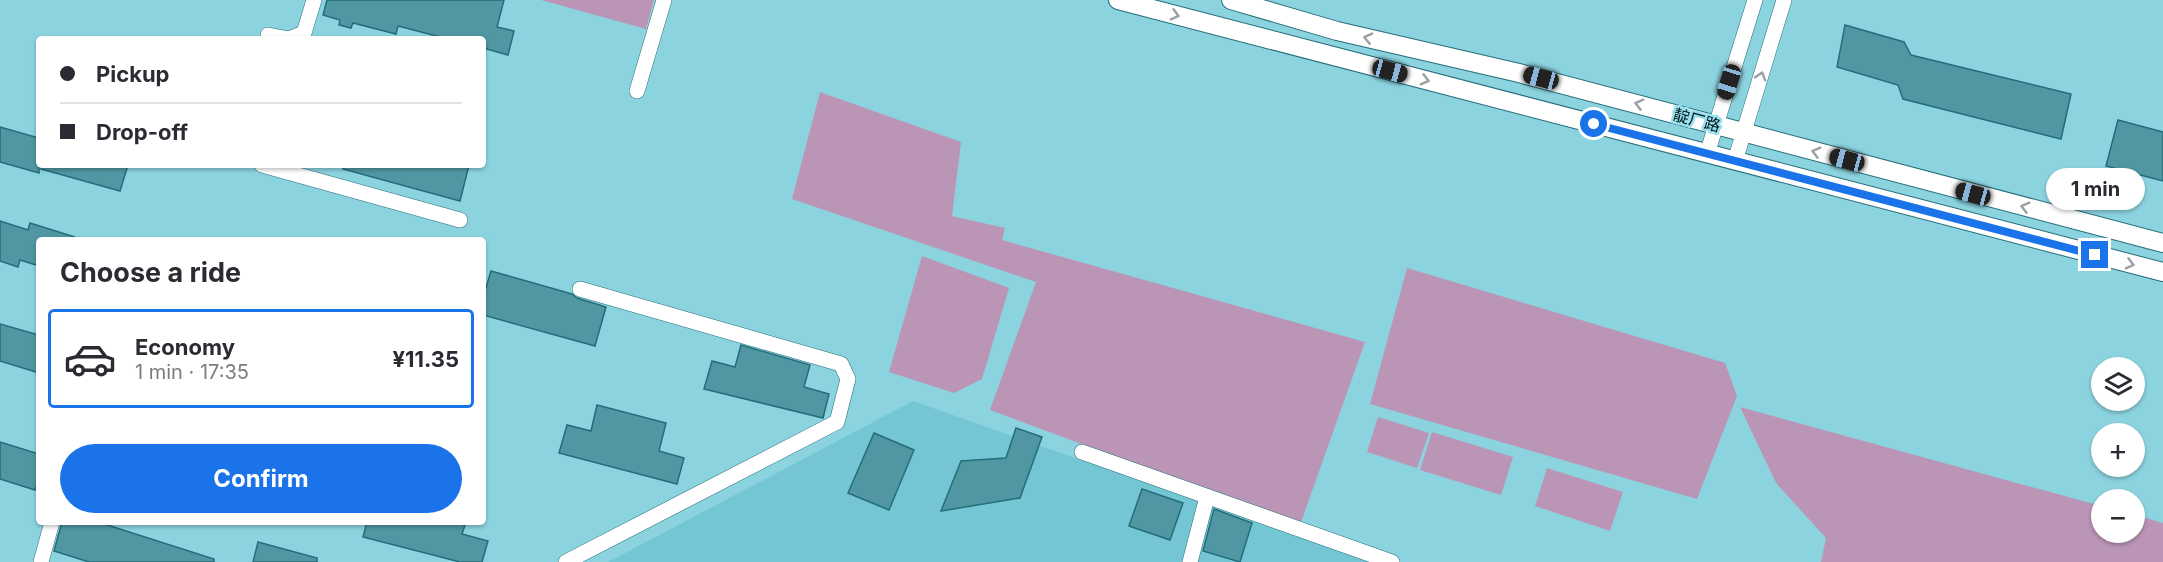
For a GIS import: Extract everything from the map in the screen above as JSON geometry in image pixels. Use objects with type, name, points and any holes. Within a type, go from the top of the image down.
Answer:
[{"type":"main road","points":[[1118,0],[2163,272]]},
{"type":"main road","name":"靛厂路","points":[[1231,0],[1337,31],[1520,73],[2163,243]]},
{"type":"street","points":[[296,36],[304,33],[314,0]]},
{"type":"street","points":[[637,91],[664,0]]},
{"type":"street","points":[[1707,154],[1755,0]]},
{"type":"street","points":[[1735,161],[1784,0]]},
{"type":"street","points":[[268,35],[273,36]]},
{"type":"street","points":[[273,168],[460,220]]},
{"type":"street","points":[[566,562],[837,422],[848,379],[841,364],[580,289]]},
{"type":"street","points":[[1082,452],[1392,562]]},
{"type":"street","points":[[1190,562],[1207,498]]},
{"type":"street","points":[[41,562],[51,525]]},
{"type":"shaded area","points":[[541,0],[654,0],[646,29]]},
{"type":"shaded area","points":[[820,92],[961,142],[952,216],[1005,228],[1002,240],[1365,342],[1300,525],[990,410],[1036,282],[792,199]]},
{"type":"shaded area","points":[[922,256],[1009,288],[982,379],[954,393],[889,372]]},
{"type":"shaded area","points":[[1407,268],[1725,363],[1737,396],[1697,499],[1370,404]]},
{"type":"shaded area","points":[[913,401],[1370,562],[608,562]]},
{"type":"shaded area","points":[[1740,407],[2091,503],[2091,543],[2145,543],[2145,518],[2163,523],[2163,562],[1821,562],[1826,538],[1776,483]]},
{"type":"shaded area","points":[[1378,417],[1429,433],[1417,468],[1367,452]]},
{"type":"shaded area","points":[[1432,432],[1513,457],[1501,495],[1420,470]]},
{"type":"shaded area","points":[[1547,468],[1623,492],[1610,531],[1535,506]]},
{"type":"building","points":[[327,0],[504,0],[497,27],[514,31],[508,55],[486,49],[486,36],[436,36],[398,26],[396,34],[353,23],[351,28],[339,25],[340,20],[323,15]]},
{"type":"building","points":[[1845,25],[1904,42],[1911,55],[2071,94],[2061,139],[1903,99],[1898,85],[1837,67]]},
{"type":"building","points":[[2118,120],[2163,132],[2163,181],[2106,166]]},
{"type":"building","points":[[0,127],[36,137],[36,168],[39,168],[39,173],[0,162]]},
{"type":"building","points":[[41,168],[127,168],[120,191]]},
{"type":"building","points":[[343,168],[468,168],[460,201]]},
{"type":"building","points":[[0,221],[28,230],[30,223],[75,237],[36,237],[36,265],[20,260],[18,267],[0,261]]},
{"type":"building","points":[[491,271],[572,294],[577,298],[606,307],[595,346],[486,316],[486,288]]},
{"type":"building","points":[[0,324],[36,334],[36,372],[0,361]]},
{"type":"building","points":[[741,345],[810,365],[804,387],[829,394],[823,418],[704,389],[712,361],[735,367]]},
{"type":"building","points":[[597,405],[666,423],[659,451],[684,458],[677,484],[559,453],[567,425],[591,431]]},
{"type":"building","points":[[1016,428],[1042,437],[1020,498],[941,511],[961,461],[1006,458]]},
{"type":"building","points":[[874,433],[914,450],[889,510],[848,493]]},
{"type":"building","points":[[0,442],[36,453],[35,490],[0,479]]},
{"type":"building","points":[[1142,489],[1183,503],[1170,540],[1129,526]]},
{"type":"building","points":[[1214,509],[1252,523],[1240,562],[1203,551]]},
{"type":"building","points":[[61,525],[107,525],[214,559],[214,562],[89,562],[54,551]]},
{"type":"building","points":[[366,525],[465,525],[462,534],[488,541],[482,562],[460,562],[363,537]]},
{"type":"building","points":[[258,542],[317,558],[317,562],[253,562]]},
{"type":"route","points":[[1594,124],[2095,255]]}]
